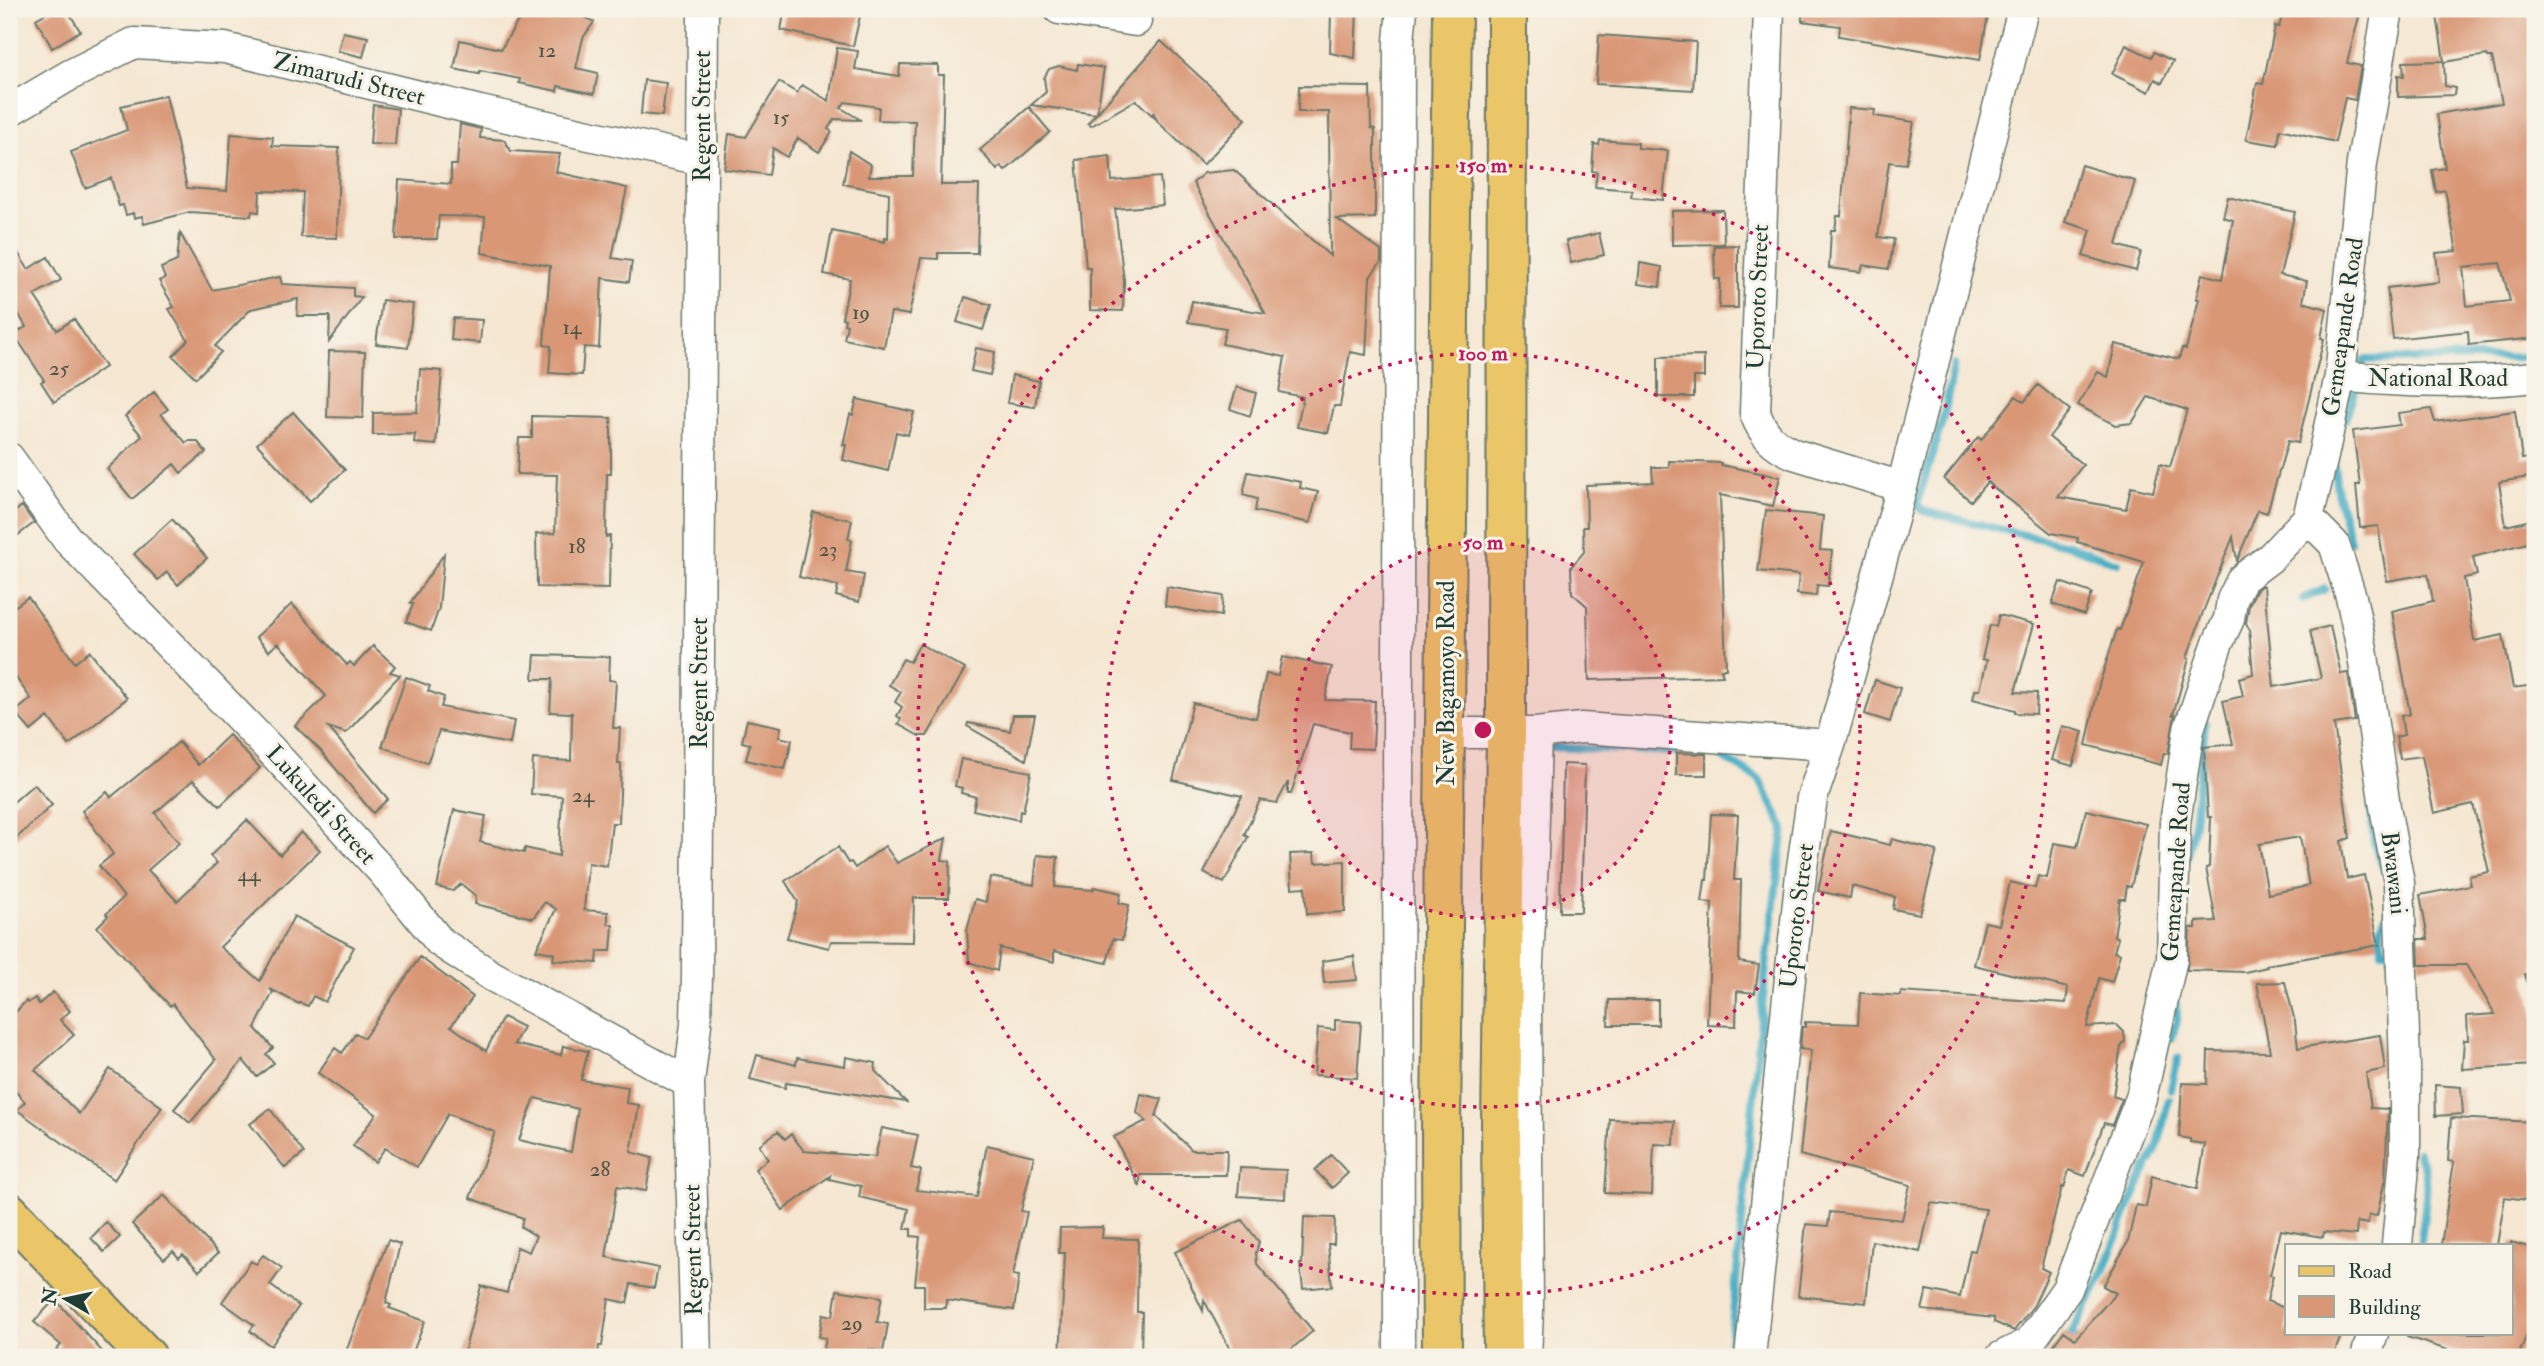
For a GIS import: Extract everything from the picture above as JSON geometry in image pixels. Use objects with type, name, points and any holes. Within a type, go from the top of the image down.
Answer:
[{"type":"main road","name":"New Bagamoyo Road","points":[[1442,1357],[1441,1133],[1452,9]]},
{"type":"main road","points":[[1503,1357],[1501,1128],[1521,733],[1507,9]]},
{"type":"main road","points":[[9,1212],[146,1357]]},
{"type":"street","name":"Regent Street","points":[[696,1357],[689,1083],[696,1024],[697,973],[703,9]]},
{"type":"street","points":[[1059,9],[1136,21]]},
{"type":"street","points":[[1399,1357],[1399,41],[1402,9]]},
{"type":"street","name":"Uporoto Street","points":[[1769,9],[1755,413],[1761,428],[1779,447],[1902,487]]},
{"type":"street","name":"Uporoto Street","points":[[1750,1357],[1801,874],[1812,798],[1830,745],[1902,487],[2023,9]]},
{"type":"street","name":"Gemeapande Road","points":[[2001,1357],[2029,1343],[2067,1289],[2141,1098],[2172,959],[2175,823],[2189,729],[2217,645],[2229,619],[2232,600],[2242,579],[2270,558],[2308,518],[2340,376],[2362,163],[2388,9]]},
{"type":"street","name":"Zimarudi Street","points":[[9,111],[70,75],[134,43],[225,48],[480,111],[702,160]]},
{"type":"street","name":"National Road","points":[[2340,376],[2442,383],[2535,377]]},
{"type":"street","name":"Lukuledi Street","points":[[9,458],[67,539],[269,748],[383,872],[440,942],[504,982],[689,1083]]},
{"type":"street","name":"Bwawani","points":[[2308,518],[2334,544],[2351,597],[2399,883],[2405,1143],[2397,1244]]},
{"type":"street","points":[[1446,733],[1521,733],[1583,728],[1830,745]]},
{"type":"street","points":[[1521,733],[1533,857],[1525,1005],[1528,1310],[1526,1357]]},
{"type":"street","points":[[2365,1357],[2373,1334]]},
{"type":"building","points":[[54,9],[67,9],[80,31],[52,48],[36,19]]},
{"type":"building","points":[[525,9],[586,9],[583,16],[594,22],[583,38],[576,68],[598,73],[594,94],[558,86],[557,91],[519,83],[520,79],[454,69],[460,40],[501,49]]},
{"type":"building","points":[[785,9],[845,9],[861,12],[853,46],[781,30]]},
{"type":"building","points":[[1331,9],[1357,9],[1355,58],[1330,53]]},
{"type":"building","points":[[1802,9],[1989,9],[1980,60],[1839,36],[1840,26],[1802,21]]},
{"type":"building","points":[[2284,9],[2361,9],[2347,63],[2361,66],[2355,100],[2345,98],[2335,142],[2280,129],[2278,145],[2246,140],[2257,83],[2263,84],[2275,26],[2279,27]]},
{"type":"building","points":[[2436,9],[2535,9],[2535,338],[2469,345],[2468,331],[2393,339],[2387,288],[2439,282],[2436,253],[2457,251],[2445,190],[2436,192],[2432,170],[2445,168],[2437,114],[2502,103],[2492,57],[2487,55],[2444,62],[2445,86],[2455,88],[2454,95],[2398,97],[2398,75],[2404,76],[2403,62],[2444,61]],"holes":[[[2500,263],[2510,301],[2467,306],[2463,267]]]},
{"type":"building","points":[[343,32],[368,37],[363,57],[338,51]]},
{"type":"building","points":[[1599,35],[1696,42],[1693,90],[1596,84]]},
{"type":"building","points":[[1161,41],[1246,119],[1203,165],[1158,122],[1153,112],[1154,117],[1136,100],[1091,126],[1088,123],[1096,114],[1031,105],[1046,92],[1044,78],[1049,69],[1059,66],[1077,70],[1078,64],[1104,68],[1097,113]]},
{"type":"building","points":[[2126,45],[2151,57],[2154,52],[2173,61],[2162,83],[2155,79],[2149,92],[2112,74]]},
{"type":"building","points":[[837,48],[858,51],[855,69],[899,76],[900,64],[938,65],[938,75],[944,75],[941,185],[979,185],[977,253],[938,253],[938,259],[921,258],[909,315],[891,312],[884,347],[844,339],[847,325],[842,318],[850,279],[824,274],[832,231],[885,242],[885,238],[888,239],[889,193],[843,184],[849,151],[871,165],[869,176],[913,176],[915,121],[878,120],[879,107],[845,102],[841,108],[861,120],[834,119],[828,129],[832,132],[819,152],[798,138],[787,157],[773,148],[769,175],[724,169],[729,134],[746,137],[779,82],[797,93],[802,85],[829,101]]},
{"type":"building","points":[[644,80],[666,83],[662,116],[641,114]]},
{"type":"building","points":[[1299,86],[1370,87],[1371,128],[1375,129],[1375,218],[1337,219],[1381,251],[1381,262],[1370,277],[1366,355],[1350,352],[1340,406],[1334,406],[1328,433],[1297,427],[1303,397],[1279,392],[1285,357],[1222,344],[1226,328],[1188,322],[1192,301],[1265,313],[1193,183],[1204,173],[1234,170],[1330,256],[1329,112],[1298,112]]},
{"type":"building","points":[[166,95],[187,188],[227,191],[231,134],[273,137],[272,146],[339,148],[337,238],[301,237],[303,192],[260,191],[259,212],[252,211],[251,216],[190,212],[144,224],[142,216],[134,218],[133,213],[126,215],[123,205],[119,206],[111,178],[85,188],[71,152],[127,130],[121,106]]},
{"type":"building","points":[[373,105],[398,109],[395,145],[370,144]]},
{"type":"building","points":[[1029,107],[1050,132],[1005,171],[1001,166],[997,170],[980,150]]},
{"type":"building","points":[[1849,108],[1875,110],[1874,116],[1914,122],[1906,164],[1889,162],[1878,237],[1894,239],[1889,269],[1863,265],[1861,272],[1829,268],[1831,230],[1835,230],[1837,216],[1841,216]]},
{"type":"building","points":[[460,124],[481,129],[480,138],[504,140],[511,151],[560,154],[556,172],[627,188],[612,258],[632,261],[629,282],[602,278],[599,348],[584,347],[582,375],[549,373],[551,346],[544,345],[550,266],[482,253],[485,217],[439,216],[437,239],[396,239],[399,180],[451,184],[451,165],[457,165]]},
{"type":"building","points":[[1600,140],[1638,143],[1638,148],[1668,151],[1663,200],[1631,197],[1632,190],[1595,187],[1597,172],[1592,171],[1594,144],[1599,145]]},
{"type":"building","points":[[1110,156],[1112,181],[1160,177],[1163,205],[1115,209],[1124,281],[1123,311],[1090,310],[1090,267],[1086,267],[1076,160]]},
{"type":"building","points":[[2081,165],[2135,181],[2117,245],[2141,252],[2136,271],[2083,256],[2091,230],[2065,222]]},
{"type":"building","points":[[2228,197],[2295,212],[2280,275],[2307,281],[2303,302],[2327,309],[2321,338],[2324,339],[2298,443],[2288,441],[2267,513],[2258,510],[2237,561],[2233,537],[2203,612],[2187,658],[2189,659],[2173,715],[2168,754],[2164,753],[2161,765],[2086,745],[2099,685],[2117,629],[2120,630],[2144,562],[2077,542],[2078,538],[2051,533],[1987,482],[1971,501],[1944,479],[1978,437],[1981,440],[2016,396],[2024,402],[2038,385],[2070,410],[2049,437],[2083,465],[2058,497],[2126,509],[2131,487],[2153,492],[2160,464],[2170,467],[2187,410],[2148,397],[2132,423],[2115,425],[2078,405],[2098,372],[2108,377],[2115,344],[2179,359],[2182,348],[2186,349],[2199,299],[2196,299],[2202,274],[2222,279],[2233,220],[2223,217]]},
{"type":"building","points":[[1723,210],[1724,244],[1672,245],[1672,211]]},
{"type":"building","points":[[180,233],[212,290],[280,277],[282,284],[353,288],[353,296],[362,297],[329,342],[330,316],[297,316],[298,299],[251,309],[215,346],[221,352],[196,378],[173,356],[188,340],[169,309],[174,307],[159,281],[165,278],[161,268],[177,261]]},
{"type":"building","points":[[1599,233],[1604,255],[1571,263],[1566,241]]},
{"type":"building","points":[[9,238],[28,269],[48,257],[61,280],[34,295],[57,330],[74,319],[105,367],[54,402],[41,382],[44,380],[14,334],[26,327],[9,297]]},
{"type":"building","points":[[1738,245],[1738,308],[1719,308],[1720,279],[1715,279],[1714,246]]},
{"type":"building","points":[[1640,263],[1662,267],[1660,287],[1638,284]]},
{"type":"building","points":[[965,297],[991,305],[983,330],[957,322]]},
{"type":"building","points":[[382,300],[413,304],[408,348],[376,344]]},
{"type":"building","points":[[453,318],[482,320],[480,343],[451,340]]},
{"type":"building","points":[[976,348],[995,352],[990,375],[971,371]]},
{"type":"building","points":[[329,351],[365,352],[363,418],[327,417]]},
{"type":"building","points":[[1704,356],[1704,377],[1694,377],[1694,397],[1658,397],[1658,357]]},
{"type":"building","points":[[420,369],[442,371],[436,445],[414,443],[415,434],[373,435],[373,413],[417,412]]},
{"type":"building","points":[[1012,375],[1039,381],[1035,407],[1007,403]]},
{"type":"building","points":[[1237,387],[1256,393],[1250,416],[1230,409]]},
{"type":"building","points":[[154,392],[168,409],[161,414],[186,443],[197,441],[206,452],[181,473],[174,464],[132,499],[107,469],[142,436],[125,416]]},
{"type":"building","points":[[857,399],[914,412],[908,435],[896,432],[888,471],[843,460],[846,445],[843,445],[850,414],[853,415]]},
{"type":"building","points":[[2431,409],[2435,422],[2515,411],[2522,459],[2535,457],[2535,476],[2499,482],[2506,526],[2535,519],[2535,541],[2473,557],[2477,575],[2464,578],[2474,641],[2503,635],[2513,688],[2535,685],[2535,972],[2525,974],[2535,1019],[2535,1065],[2462,1069],[2464,1040],[2468,1040],[2467,1016],[2495,1014],[2466,965],[2419,965],[2418,939],[2428,939],[2420,895],[2471,885],[2469,876],[2489,872],[2473,804],[2434,813],[2422,756],[2400,759],[2396,737],[2404,735],[2401,716],[2410,714],[2392,611],[2433,601],[2428,574],[2387,581],[2378,526],[2360,528],[2356,485],[2360,485],[2353,431],[2400,425],[2398,413]]},
{"type":"building","points":[[293,412],[345,470],[310,501],[257,444]]},
{"type":"building","points":[[532,416],[611,418],[611,474],[607,474],[606,537],[610,536],[609,589],[537,587],[536,534],[555,533],[557,475],[517,474],[519,438],[532,438]]},
{"type":"building","points":[[1669,461],[1721,463],[1780,477],[1773,506],[1720,495],[1726,669],[1721,669],[1723,676],[1589,680],[1587,606],[1572,593],[1571,567],[1584,552],[1583,527],[1587,527],[1586,485],[1653,482],[1652,467],[1669,467]]},
{"type":"building","points":[[1248,472],[1301,482],[1300,488],[1318,492],[1310,523],[1255,511],[1257,499],[1243,495]]},
{"type":"building","points":[[22,506],[34,523],[9,542],[9,516]]},
{"type":"building","points":[[1766,510],[1823,516],[1820,550],[1832,551],[1828,586],[1817,585],[1816,596],[1797,594],[1799,575],[1758,571]]},
{"type":"building","points":[[813,512],[852,520],[848,539],[852,540],[846,572],[864,575],[859,602],[836,596],[838,586],[799,577]]},
{"type":"building","points":[[172,519],[207,558],[178,585],[167,572],[158,580],[134,554]]},
{"type":"building","points":[[444,554],[439,608],[431,631],[406,622],[413,604],[410,603]]},
{"type":"building","points":[[2060,582],[2092,593],[2084,615],[2052,604]]},
{"type":"building","points":[[2264,586],[2274,687],[2321,678],[2310,631],[2330,626],[2341,674],[2348,673],[2355,721],[2334,724],[2350,838],[2341,841],[2347,879],[2364,875],[2379,945],[2266,965],[2267,967],[2245,972],[2187,970],[2190,928],[2196,928],[2196,922],[2216,921],[2206,868],[2209,867],[2211,817],[2208,817],[2204,747],[2233,744],[2223,701],[2243,696],[2239,678],[2253,674],[2249,629],[2246,623],[2249,605],[2256,590]],"holes":[[[2300,837],[2309,886],[2268,894],[2259,844]]]},
{"type":"building","points":[[1167,587],[1223,596],[1221,616],[1165,606]]},
{"type":"building","points":[[28,597],[75,663],[89,651],[127,698],[69,745],[48,717],[31,731],[15,712],[31,699],[9,668],[9,611]]},
{"type":"building","points":[[292,604],[347,665],[350,662],[354,666],[373,646],[395,666],[390,672],[400,675],[346,733],[328,727],[388,799],[373,813],[320,750],[295,726],[326,696],[278,643],[269,651],[256,637]]},
{"type":"building","points":[[1999,615],[2034,624],[2015,692],[2037,693],[2036,714],[2015,713],[2015,710],[1973,699],[1975,690],[1980,690],[1987,660],[1982,659],[1990,625],[1996,626]]},
{"type":"building","points":[[920,644],[965,669],[927,736],[919,736],[898,724],[901,719],[897,716],[902,707],[895,702],[901,692],[889,685],[903,659],[910,662]]},
{"type":"building","points":[[535,655],[610,657],[609,680],[616,681],[613,728],[620,728],[619,823],[612,823],[607,866],[588,863],[584,910],[608,912],[608,924],[613,925],[611,951],[598,951],[597,963],[553,960],[554,953],[536,950],[556,909],[545,902],[533,918],[475,904],[476,896],[461,884],[453,891],[437,887],[454,810],[486,816],[480,842],[524,853],[525,848],[559,856],[562,796],[531,794],[533,759],[571,761],[572,713],[550,712],[552,679],[533,679]]},
{"type":"building","points":[[1282,657],[1332,667],[1325,700],[1375,701],[1373,749],[1349,748],[1350,732],[1313,724],[1291,794],[1288,794],[1288,782],[1277,803],[1260,800],[1244,835],[1248,837],[1224,883],[1204,873],[1242,796],[1173,780],[1193,703],[1256,718],[1266,674],[1278,676]]},
{"type":"building","points":[[406,677],[430,686],[428,691],[444,697],[441,707],[514,721],[510,744],[439,731],[427,763],[382,747]]},
{"type":"building","points":[[1875,680],[1900,688],[1890,722],[1865,714]]},
{"type":"building","points":[[1013,715],[1035,715],[1026,760],[967,726],[968,723],[1010,731]]},
{"type":"building","points":[[747,720],[781,727],[779,737],[792,740],[785,769],[746,760],[750,744],[742,742]]},
{"type":"building","points":[[2062,726],[2083,732],[2073,766],[2052,760]]},
{"type":"building","points":[[229,735],[260,768],[220,806],[193,780],[155,813],[179,843],[148,870],[177,901],[217,863],[210,856],[247,820],[280,855],[301,832],[320,850],[220,947],[260,981],[294,916],[354,947],[325,1002],[313,996],[308,1006],[299,1004],[270,989],[273,992],[255,1028],[273,1048],[266,1054],[274,1063],[257,1077],[243,1060],[190,1123],[174,1109],[216,1060],[173,1004],[170,1006],[97,927],[124,897],[99,866],[113,854],[82,811],[107,792],[111,797],[179,742],[198,765]]},
{"type":"building","points":[[1676,753],[1706,754],[1706,775],[1676,775]]},
{"type":"building","points":[[961,759],[1031,772],[1019,820],[973,810],[976,797],[961,793],[962,788],[955,786]]},
{"type":"building","points":[[1563,764],[1585,765],[1581,912],[1560,912]]},
{"type":"building","points":[[34,784],[52,805],[9,845],[9,806]]},
{"type":"building","points":[[2086,810],[2146,824],[2131,887],[2127,886],[2125,899],[2120,899],[2114,936],[2118,938],[2114,952],[2120,954],[2112,982],[2099,978],[2087,1027],[2117,1025],[2124,1032],[2125,1042],[2121,1047],[2113,1096],[2122,1099],[2112,1125],[2104,1123],[2085,1176],[2069,1170],[2041,1268],[2049,1272],[2034,1305],[2014,1331],[1994,1322],[1994,1318],[1922,1310],[1927,1290],[1960,1297],[1970,1250],[1975,1251],[1986,1209],[1931,1203],[1920,1252],[1872,1241],[1866,1303],[1798,1296],[1806,1224],[1828,1226],[1830,1212],[1902,1220],[1910,1185],[1800,1155],[1811,1050],[1800,1049],[1802,1027],[1805,1027],[1805,1022],[1858,1024],[1860,993],[1901,996],[1901,992],[2066,1003],[2068,988],[1974,965],[1985,922],[1999,925],[2010,882],[2035,888],[2038,876],[2047,878],[2054,843],[2077,847]]},
{"type":"building","points":[[1711,814],[1738,815],[1734,880],[1741,880],[1739,962],[1759,965],[1755,993],[1737,991],[1736,1026],[1707,1025],[1712,903],[1702,902],[1707,880]]},
{"type":"building","points":[[1831,831],[1890,845],[1892,839],[1937,851],[1920,914],[1893,909],[1895,897],[1852,886],[1850,898],[1818,891]]},
{"type":"building","points":[[946,838],[942,860],[950,861],[949,898],[914,898],[913,942],[831,941],[829,948],[787,938],[798,902],[785,881],[838,847],[848,863],[851,862],[855,868],[885,846],[897,863]]},
{"type":"building","points":[[1314,853],[1315,863],[1345,861],[1345,912],[1307,914],[1305,887],[1292,888],[1290,854]]},
{"type":"building","points":[[1037,855],[1058,857],[1055,887],[1093,890],[1094,887],[1121,893],[1119,903],[1129,905],[1122,940],[1113,939],[1107,963],[1054,951],[1054,962],[1000,948],[997,971],[969,962],[967,931],[975,899],[986,902],[990,877],[1034,885]]},
{"type":"building","points":[[1354,956],[1357,980],[1324,983],[1322,961]]},
{"type":"building","points":[[420,957],[473,997],[451,1026],[486,1051],[503,1017],[523,1027],[514,1044],[561,1055],[563,1046],[588,1051],[581,1080],[628,1087],[626,1103],[639,1105],[631,1152],[652,1158],[646,1191],[617,1186],[606,1257],[658,1268],[654,1288],[631,1284],[627,1303],[609,1299],[598,1357],[463,1357],[481,1286],[507,1293],[517,1247],[529,1252],[536,1236],[521,1227],[523,1218],[470,1198],[495,1132],[448,1114],[417,1167],[385,1148],[375,1162],[353,1146],[376,1114],[318,1073],[335,1048],[342,1053],[356,1033],[364,1038]],"holes":[[[535,1098],[578,1109],[571,1152],[519,1140]]]},
{"type":"building","points":[[2285,982],[2298,1048],[2380,1035],[2385,1069],[2366,1073],[2371,1108],[2388,1109],[2385,1179],[2377,1216],[2369,1215],[2368,1224],[2357,1222],[2356,1235],[2324,1232],[2323,1237],[2281,1230],[2270,1275],[2273,1276],[2267,1301],[2285,1308],[2285,1334],[2342,1334],[2333,1357],[2045,1357],[2064,1331],[2075,1339],[2116,1293],[2103,1286],[2128,1242],[2136,1205],[2146,1207],[2152,1176],[2197,1189],[2205,1144],[2179,1137],[2182,1083],[2207,1084],[2208,1051],[2270,1052],[2257,983]]},
{"type":"building","points":[[53,992],[70,1011],[60,1020],[74,1035],[35,1070],[79,1114],[110,1069],[162,1107],[114,1180],[17,1110],[25,1102],[9,1084],[9,1019],[26,1001],[28,1003],[35,998],[39,1004]]},
{"type":"building","points":[[1609,1000],[1658,1000],[1658,1025],[1608,1025]]},
{"type":"building","points":[[1335,1020],[1361,1022],[1357,1078],[1314,1075],[1318,1028],[1335,1030]]},
{"type":"building","points":[[757,1055],[796,1065],[797,1058],[845,1066],[846,1057],[876,1063],[875,1071],[906,1102],[786,1083],[785,1088],[750,1079]]},
{"type":"building","points":[[2435,1085],[2461,1087],[2463,1114],[2436,1116]]},
{"type":"building","points":[[1141,1094],[1162,1099],[1156,1116],[1192,1150],[1227,1150],[1226,1175],[1140,1175],[1140,1187],[1114,1137],[1146,1121],[1137,1113]]},
{"type":"building","points":[[270,1109],[304,1153],[285,1168],[250,1124]]},
{"type":"building","points":[[2451,1118],[2535,1122],[2535,1201],[2505,1197],[2497,1244],[2441,1244],[2454,1162],[2448,1161]]},
{"type":"building","points":[[1610,1119],[1675,1121],[1674,1145],[1654,1144],[1652,1195],[1605,1193]]},
{"type":"building","points":[[882,1128],[918,1135],[911,1168],[921,1170],[916,1190],[977,1197],[987,1145],[1034,1156],[1021,1211],[1027,1212],[1013,1275],[1019,1276],[1014,1310],[946,1300],[946,1308],[924,1308],[924,1285],[915,1285],[920,1237],[911,1236],[911,1229],[905,1229],[909,1209],[859,1197],[861,1186],[829,1179],[830,1176],[783,1210],[755,1169],[768,1159],[759,1145],[778,1131],[785,1139],[791,1134],[804,1151],[875,1157]]},
{"type":"building","points":[[1331,1155],[1348,1173],[1332,1188],[1315,1170]]},
{"type":"building","points":[[1240,1168],[1286,1170],[1285,1199],[1238,1196]]},
{"type":"building","points":[[164,1195],[218,1253],[199,1271],[183,1254],[179,1258],[173,1251],[164,1259],[132,1224]]},
{"type":"building","points":[[1304,1217],[1335,1218],[1334,1244],[1328,1244],[1332,1286],[1303,1289],[1300,1264]]},
{"type":"building","points":[[1242,1220],[1259,1242],[1257,1264],[1313,1331],[1282,1357],[1234,1357],[1204,1300],[1203,1311],[1175,1252]]},
{"type":"building","points":[[106,1222],[120,1237],[104,1252],[91,1238]]},
{"type":"building","points":[[1103,1227],[1102,1238],[1138,1239],[1137,1312],[1142,1312],[1141,1357],[1060,1357],[1065,1253],[1059,1253],[1060,1228]]},
{"type":"building","points":[[388,1240],[400,1244],[386,1303],[391,1305],[389,1308],[425,1321],[411,1357],[344,1357]]},
{"type":"building","points":[[2511,1244],[2535,1249],[2535,1315],[2518,1357],[2470,1357],[2407,1337],[2408,1334],[2512,1334]]},
{"type":"building","points":[[263,1255],[282,1268],[270,1285],[299,1306],[271,1346],[250,1331],[254,1325],[222,1302],[251,1261],[256,1264]]},
{"type":"building","points":[[837,1290],[882,1297],[877,1322],[888,1324],[883,1352],[869,1349],[867,1357],[822,1357],[826,1338],[819,1337],[823,1314],[833,1316]]},
{"type":"building","points":[[55,1299],[107,1357],[50,1357],[61,1345],[34,1322]]},
{"type":"waterway","points":[[2363,363],[2364,360],[2535,357]]},
{"type":"waterway","points":[[1954,365],[1944,415],[1917,504],[1923,511],[2071,546],[2117,563]]},
{"type":"waterway","points":[[2345,420],[2355,389]]},
{"type":"waterway","points":[[2334,463],[2337,492],[2350,541]]},
{"type":"waterway","points":[[2303,599],[2325,589]]},
{"type":"waterway","points":[[2187,856],[2194,824],[2205,723]]},
{"type":"waterway","points":[[1546,747],[1712,751],[1759,779],[1784,828],[1767,957],[1729,1357]]},
{"type":"waterway","points":[[2371,807],[2374,842],[2383,870]]},
{"type":"waterway","points":[[2389,910],[2382,925],[2381,938],[2382,950],[2391,950],[2391,957]]},
{"type":"waterway","points":[[2172,1038],[2177,1019],[2176,997]]},
{"type":"waterway","points":[[2389,1034],[2391,1062]]},
{"type":"waterway","points":[[2171,1089],[2178,1058]]},
{"type":"waterway","points":[[2151,1161],[2169,1099]]},
{"type":"waterway","points":[[2418,1151],[2426,1174],[2426,1203],[2421,1240]]},
{"type":"waterway","points":[[2101,1357],[2072,1334],[2105,1269],[2147,1167]]}]
